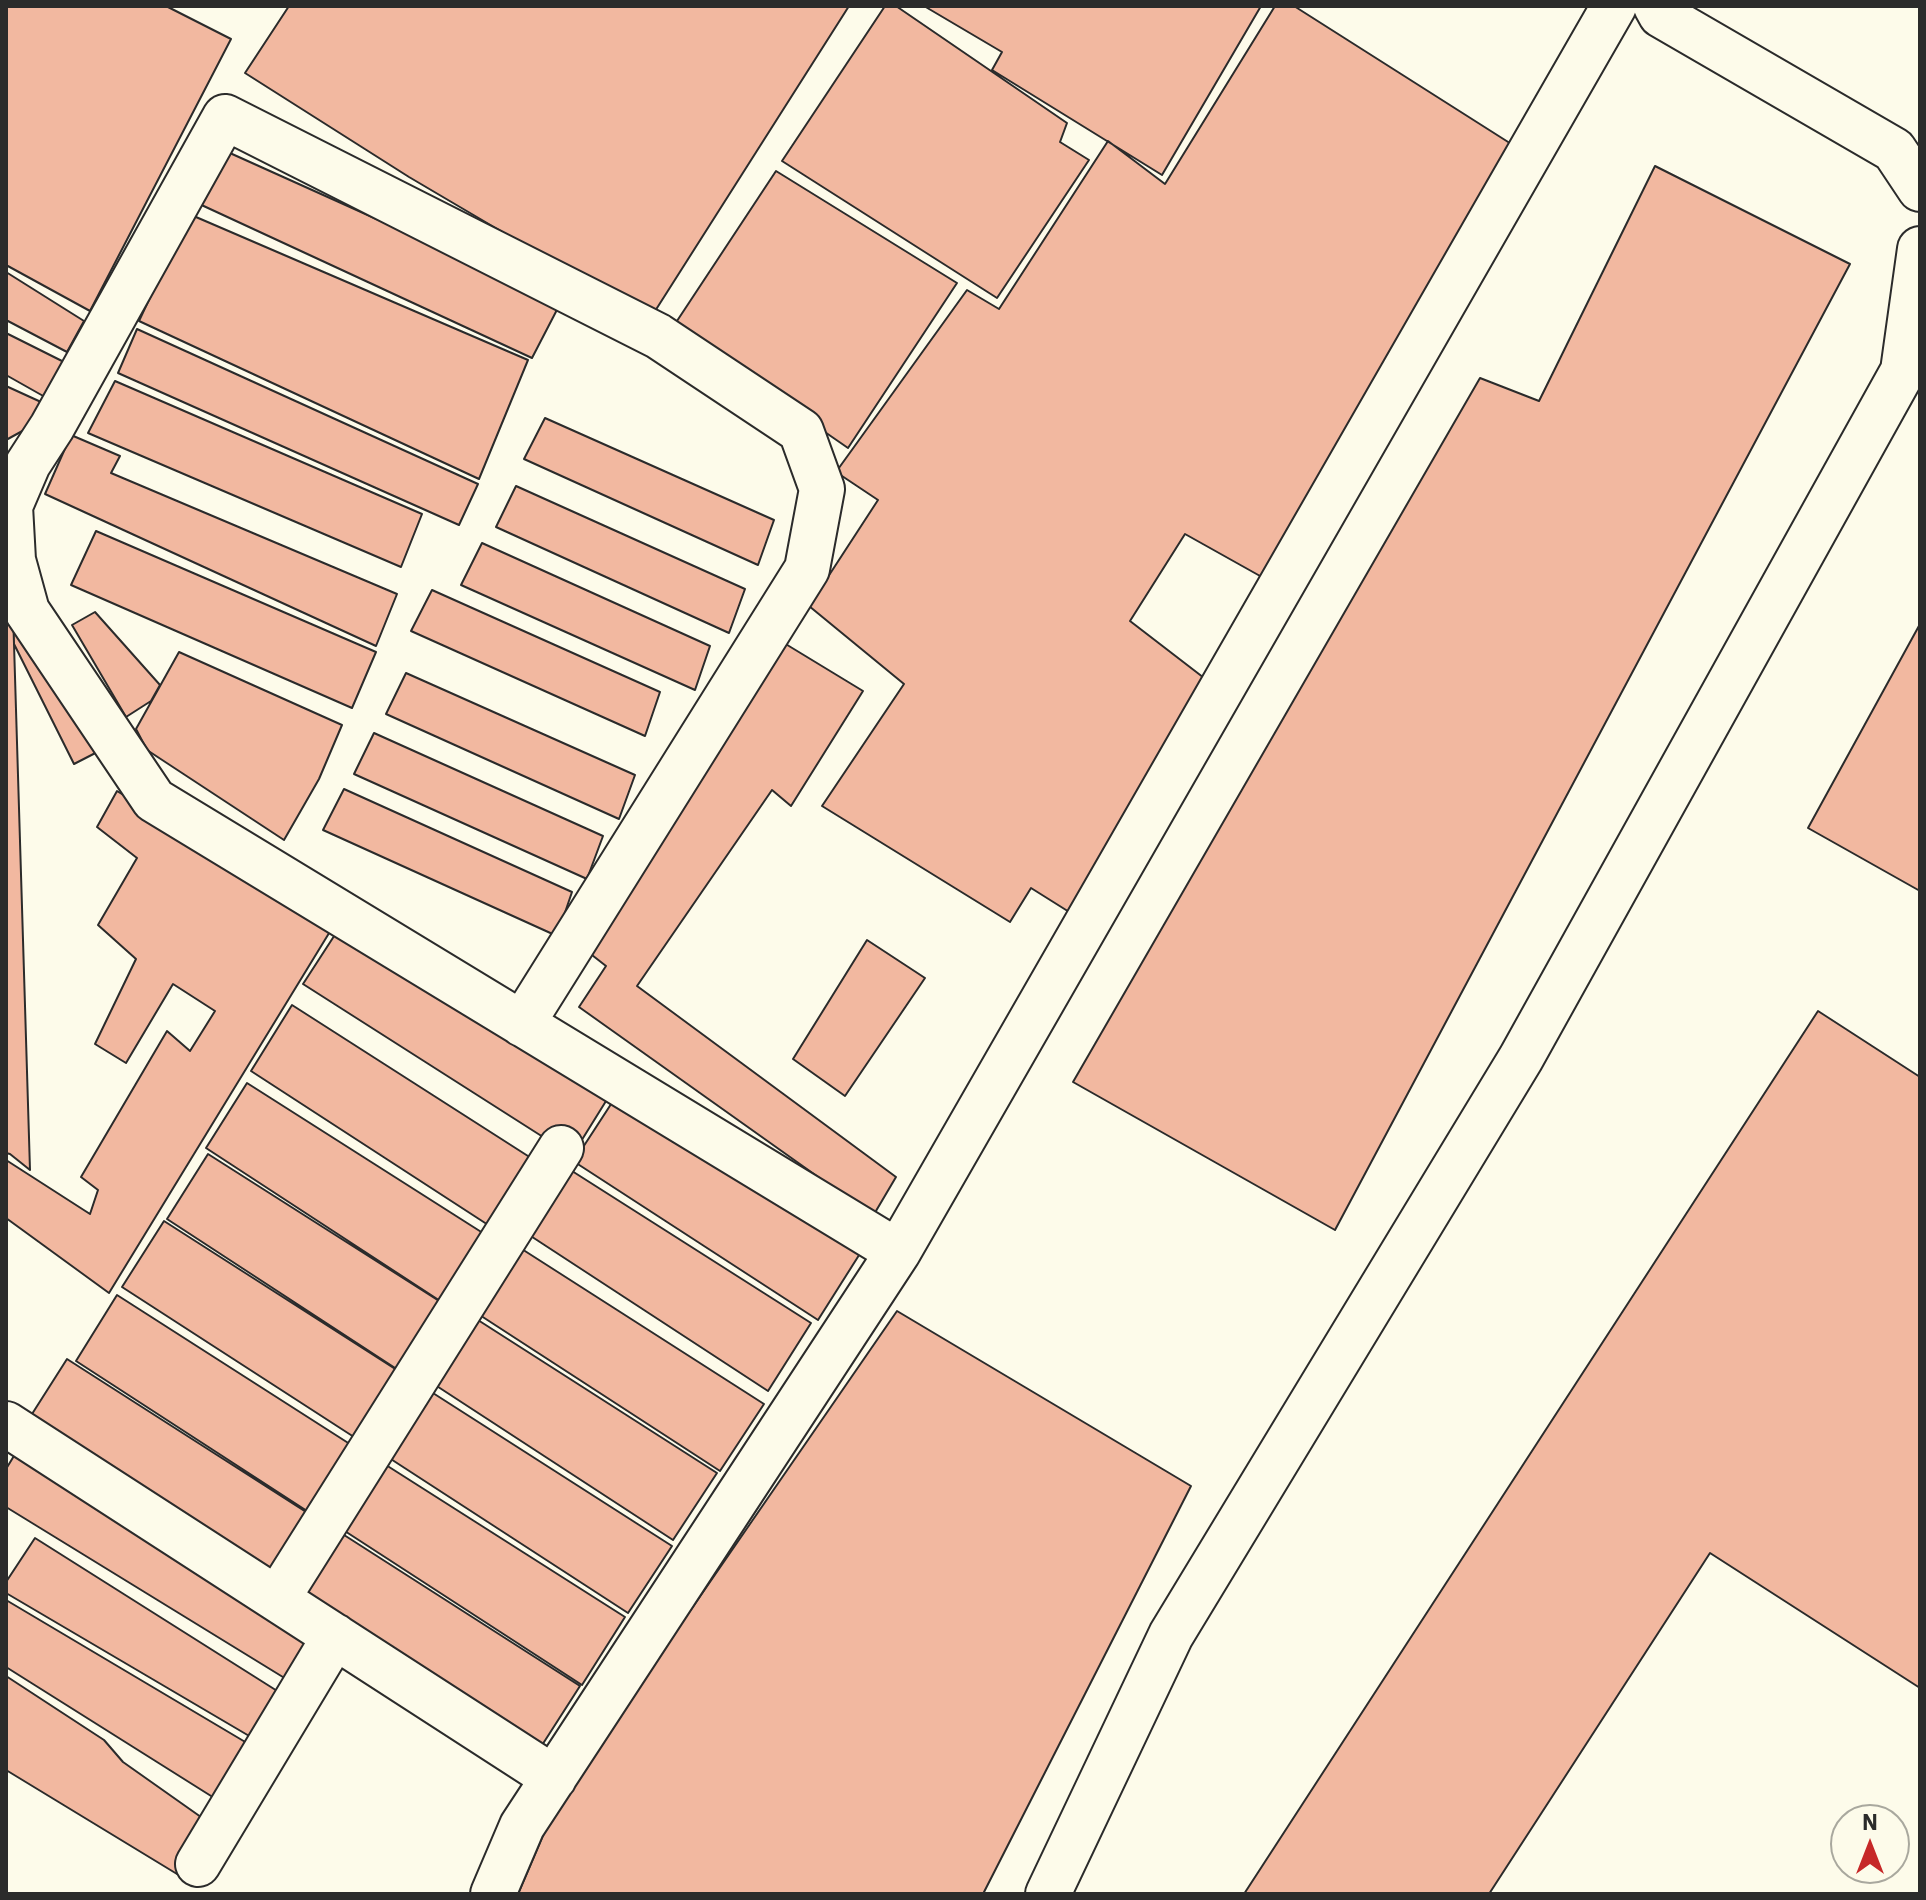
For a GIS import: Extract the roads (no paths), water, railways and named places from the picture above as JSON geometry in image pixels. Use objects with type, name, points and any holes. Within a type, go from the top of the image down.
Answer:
[{"type":"street","points":[[493,1894],[522,1826],[898,1252],[1614,6]]},
{"type":"street","points":[[1656,6],[1661,15],[1894,150],[1920,189]]},
{"type":"street","points":[[522,1024],[807,569],[822,489],[801,431],[658,336],[225,117],[52,427],[28,464],[8,506],[13,560],[27,611],[154,800],[522,1024],[898,1252]]},
{"type":"street","points":[[1048,1894],[1171,1635],[1521,1058],[1905,386],[1903,371],[1920,249]]},
{"type":"street","points":[[277,1599],[561,1148]]},
{"type":"street","points":[[6,1424],[554,1778]]},
{"type":"street","points":[[198,1864],[335,1636]]}]
